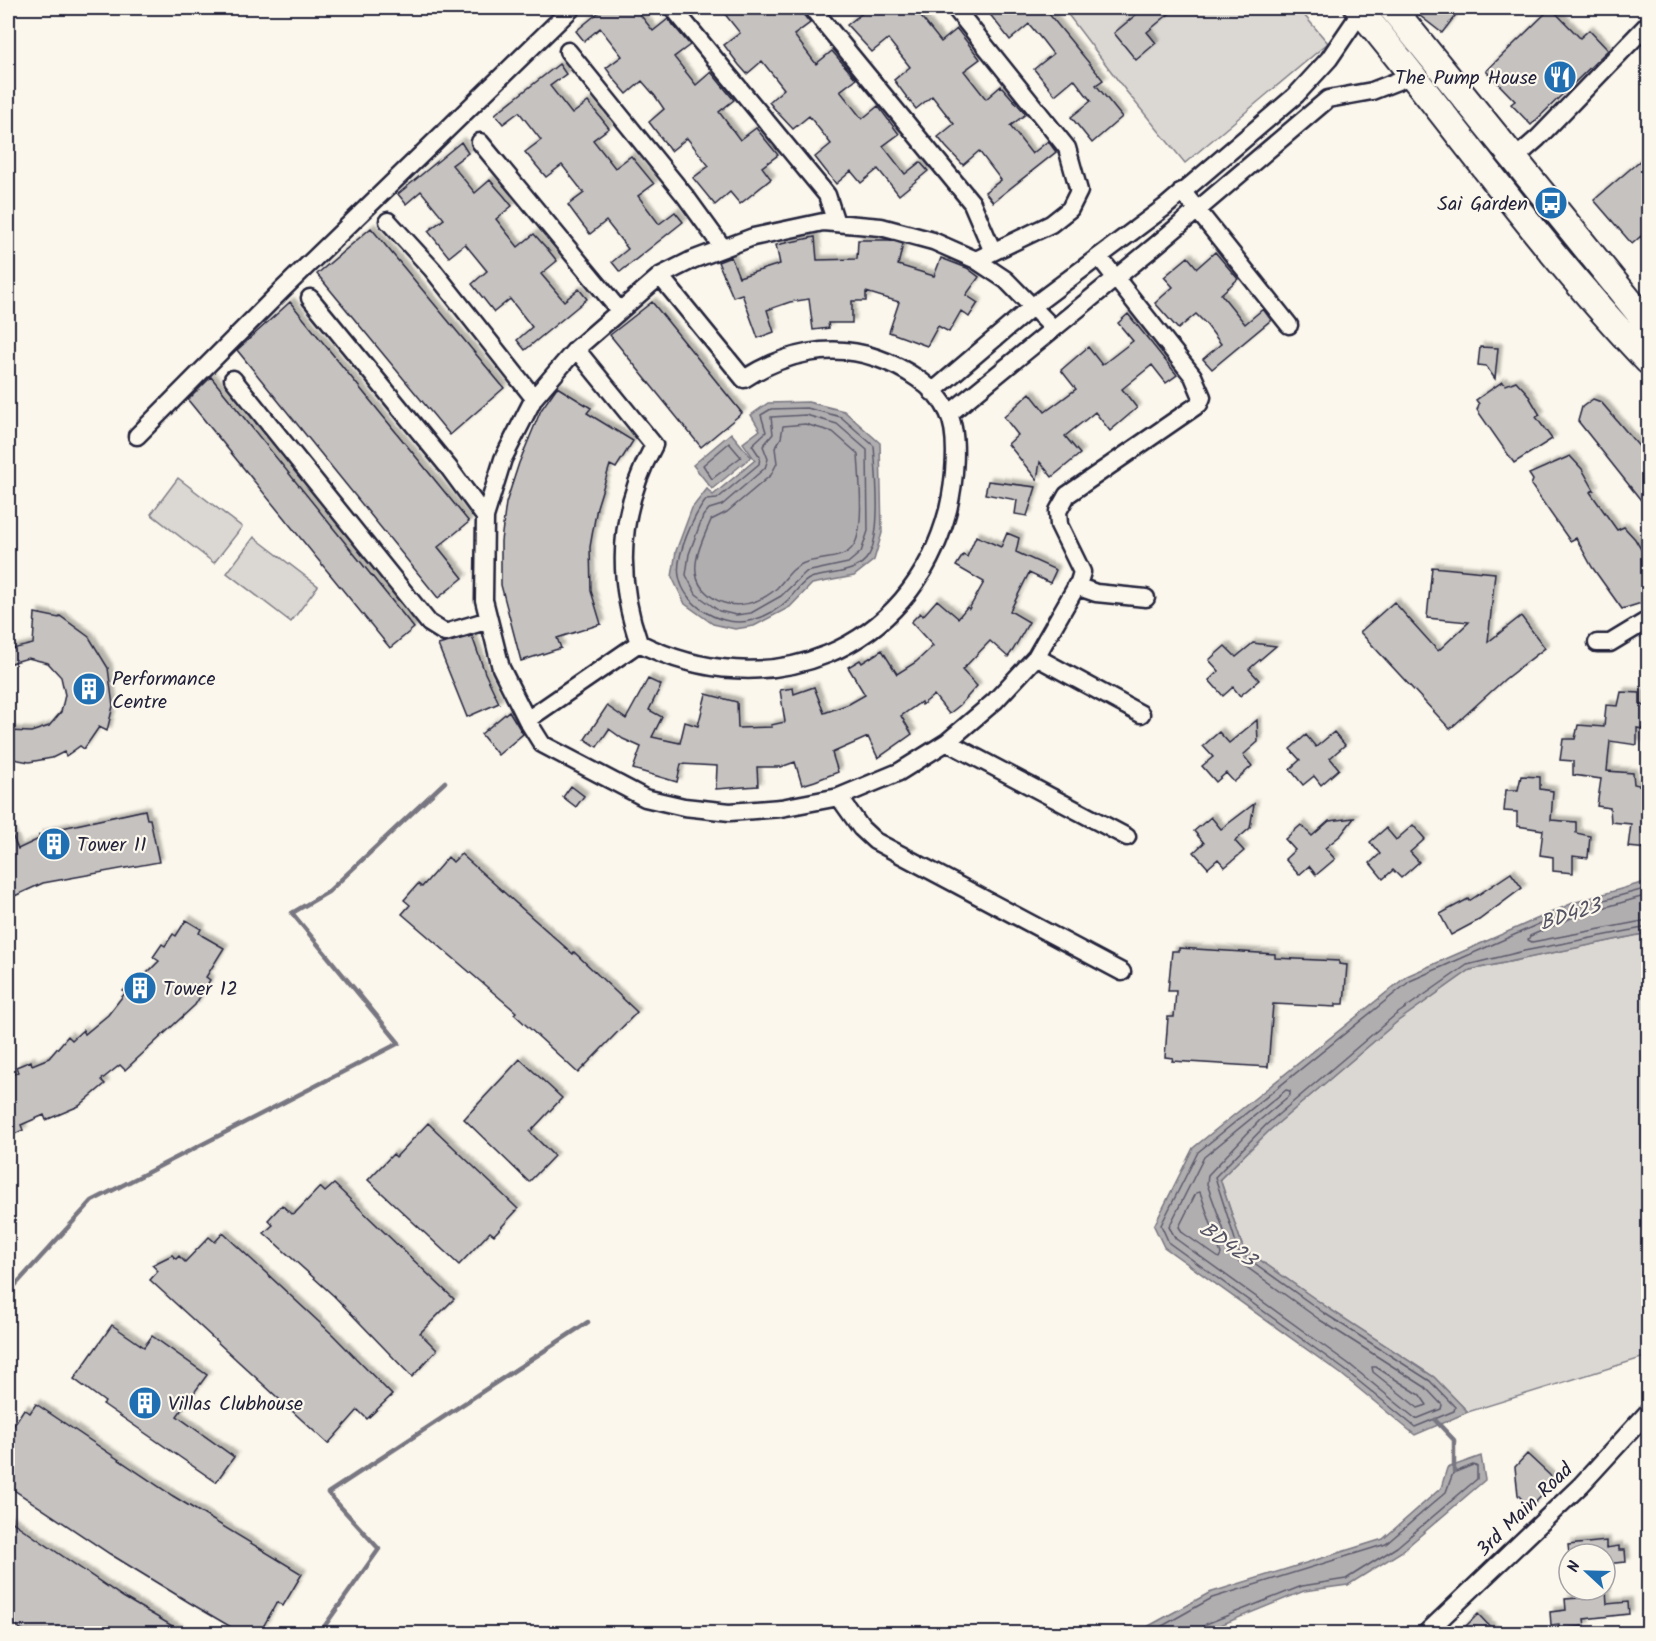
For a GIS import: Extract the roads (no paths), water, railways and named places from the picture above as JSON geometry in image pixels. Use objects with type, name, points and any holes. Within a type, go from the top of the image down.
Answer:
[{"type":"main road","points":[[1392,8],[1513,160],[1566,219],[1648,324]]},
{"type":"main road","points":[[1360,10],[1498,184],[1639,336],[1648,361]]},
{"type":"street","points":[[137,436],[282,290],[572,8]]},
{"type":"street","points":[[673,8],[827,195],[836,223]]},
{"type":"street","points":[[812,8],[972,203],[993,252]]},
{"type":"street","points":[[955,8],[1067,148],[1078,191],[1070,209],[1050,224],[976,260]]},
{"type":"street","points":[[932,392],[1033,306],[1182,191],[1296,95],[1329,59],[1360,10]]},
{"type":"street","points":[[1513,160],[1538,138],[1648,24]]},
{"type":"street","points":[[568,51],[686,198],[723,248]]},
{"type":"street","points":[[949,414],[1116,278],[1328,99],[1372,91],[1413,75]]},
{"type":"street","points":[[480,142],[620,310]]},
{"type":"street","points":[[1182,191],[1289,325]]},
{"type":"street","points":[[388,221],[432,269],[534,398]]},
{"type":"street","points":[[1053,328],[1006,280],[976,260],[933,241],[881,227],[824,222],[753,237],[660,276],[576,349],[534,398],[503,459],[484,517],[484,600],[501,668],[527,720],[542,744],[645,798],[684,807],[730,812],[781,808],[839,797],[899,772],[947,742],[995,701],[1036,657],[1082,572],[1059,525],[1058,511],[1067,495],[1199,404],[1202,397],[1193,376],[1099,257]]},
{"type":"street","points":[[576,349],[654,445],[634,487],[623,544],[626,600],[639,643],[659,653],[701,667],[723,670],[767,670],[810,661],[850,643],[869,630],[901,600],[921,574],[937,544],[947,513],[953,480],[953,447],[949,414],[932,392],[918,380],[886,361],[841,351],[794,354],[760,368],[744,379],[660,276]]},
{"type":"street","points":[[310,298],[449,468],[484,517]]},
{"type":"street","points":[[233,379],[429,623],[445,633],[489,620]]},
{"type":"street","points":[[1076,586],[1096,593],[1146,598]]},
{"type":"street","points":[[1597,643],[1610,643],[1648,621]]},
{"type":"street","points":[[527,720],[639,643]]},
{"type":"street","points":[[1036,657],[1141,714]]},
{"type":"street","points":[[947,742],[1127,837]]},
{"type":"street","points":[[839,797],[861,828],[875,841],[1122,972]]},
{"type":"street","name":"3rd Main Road","points":[[1425,1634],[1581,1485],[1648,1412]]},
{"type":"water","points":[[808,402],[844,411],[880,443],[882,533],[874,560],[854,576],[812,584],[790,607],[754,626],[735,629],[713,624],[685,604],[672,577],[676,551],[692,508],[707,489],[713,495],[755,460],[743,443],[760,430],[751,415],[768,403]]},
{"type":"water","points":[[731,433],[751,457],[712,489],[693,465]]},
{"type":"water","points":[[1648,881],[1648,933],[1470,970],[1398,1021],[1270,1130],[1220,1179],[1243,1248],[1328,1308],[1434,1377],[1468,1412],[1415,1435],[1341,1374],[1164,1247],[1154,1226],[1193,1148],[1407,976],[1573,903]]},
{"type":"water","points":[[1481,1456],[1485,1480],[1401,1552],[1348,1585],[1304,1591],[1201,1633],[1136,1633],[1209,1593],[1383,1539],[1441,1488],[1447,1468]]},
{"type":"waterway","points":[[8,1293],[92,1201],[399,1043],[292,913],[328,892],[445,782]]},
{"type":"waterway","points":[[319,1634],[379,1549],[328,1493],[588,1322]]},
{"type":"waterway","name":"BD423","points":[[1435,1420],[1454,1440],[1454,1471]]},
{"type":"place","name":"The Pump House","points":[[1560,77]]},
{"type":"place","name":"Sai Garden","points":[[1551,203]]},
{"type":"place","name":"Performance Centre","points":[[89,689]]},
{"type":"place","name":"Tower 11","points":[[54,844]]},
{"type":"place","name":"Tower 12","points":[[140,988]]},
{"type":"place","name":"Villas Clubhouse","points":[[145,1403]]}]
